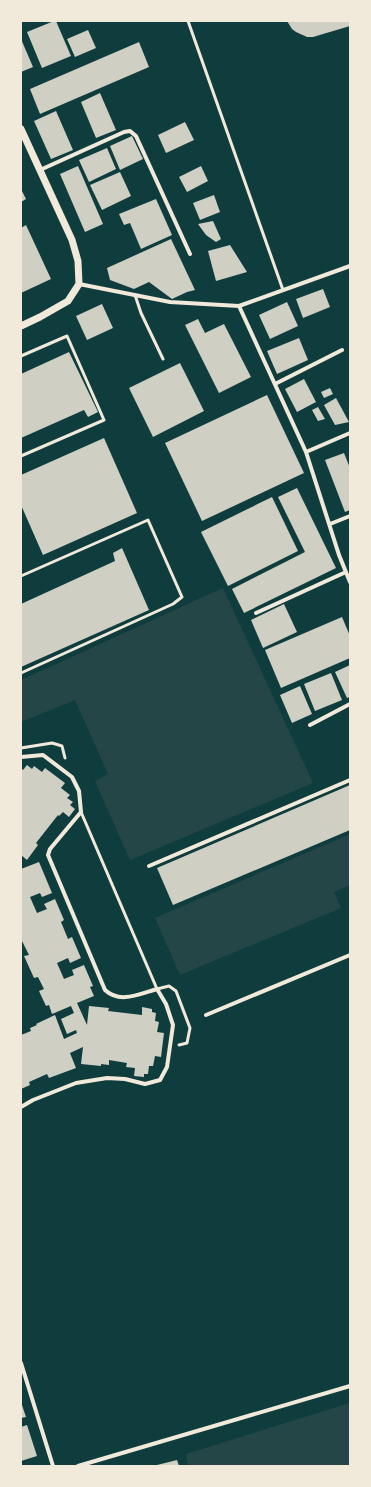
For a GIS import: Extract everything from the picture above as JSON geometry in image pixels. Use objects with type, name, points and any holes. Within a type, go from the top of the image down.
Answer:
[{"type":"street","points":[[21,129],[72,240],[78,261],[79,284],[68,301],[21,326]]},
{"type":"street","points":[[40,170],[124,132],[130,131],[136,136],[190,254]]},
{"type":"street","points":[[79,284],[170,302],[239,306],[350,266]]},
{"type":"street","points":[[239,306],[306,452],[339,556],[350,582]]},
{"type":"street","points":[[275,384],[342,350]]},
{"type":"street","points":[[306,452],[350,433]]},
{"type":"street","points":[[330,524],[350,516]]},
{"type":"street","points":[[256,614],[346,572]]},
{"type":"street","points":[[310,725],[350,704]]},
{"type":"street","points":[[21,757],[43,755],[72,777],[80,792],[80,812],[50,849],[48,854],[105,990],[111,995],[122,998],[157,989],[166,1004],[173,1025],[167,1067],[160,1080],[145,1084],[125,1079],[107,1078],[76,1083],[33,1100],[21,1107]]},
{"type":"street","points":[[149,866],[350,780]]},
{"type":"street","points":[[206,1015],[350,955]]},
{"type":"street","points":[[21,1363],[53,1466]]},
{"type":"street","points":[[78,1466],[350,1386]]},
{"type":"lane","points":[[188,21],[283,290]]},
{"type":"lane","points":[[135,295],[141,313],[163,360]]},
{"type":"lane","points":[[21,356],[67,336],[104,420],[21,456]]},
{"type":"lane","points":[[21,576],[148,520],[182,597],[173,604],[21,673]]},
{"type":"lane","points":[[21,748],[52,743],[62,746],[65,758]]},
{"type":"lane","points":[[80,812],[157,989],[169,986],[176,991],[190,1028],[187,1043],[179,1045]]},
{"type":"shaded area","points":[[223,588],[313,783],[130,860],[95,781],[108,774],[75,700],[21,722],[21,680]]},
{"type":"shaded area","points":[[350,834],[350,885],[334,892],[341,908],[180,975],[155,918]]},
{"type":"shaded area","points":[[350,1403],[350,1466],[188,1466],[186,1454]]},
{"type":"building","points":[[56,21],[71,56],[42,68],[27,32]]},
{"type":"building","points":[[287,21],[350,21],[350,26],[313,37],[307,37],[292,29]]},
{"type":"building","points":[[88,30],[96,48],[75,57],[67,39]]},
{"type":"building","points":[[21,39],[33,67],[21,72]]},
{"type":"building","points":[[139,42],[149,67],[40,114],[30,89]]},
{"type":"building","points":[[100,93],[116,130],[96,138],[81,102]]},
{"type":"building","points":[[56,111],[73,150],[51,159],[34,121]]},
{"type":"building","points":[[185,122],[194,140],[166,153],[158,135]]},
{"type":"building","points":[[132,136],[143,159],[120,170],[110,146]]},
{"type":"building","points":[[107,148],[116,169],[89,182],[79,160]]},
{"type":"building","points":[[78,166],[103,224],[85,232],[60,174]]},
{"type":"building","points":[[201,166],[208,181],[187,192],[179,177]]},
{"type":"building","points":[[120,172],[131,196],[102,210],[90,185]]},
{"type":"building","points":[[21,189],[26,199],[21,202]]},
{"type":"building","points":[[214,195],[220,212],[200,220],[193,203]]},
{"type":"building","points":[[156,199],[172,235],[141,249],[130,223],[124,225],[119,214]]},
{"type":"building","points":[[213,221],[221,239],[216,242],[206,235],[198,224]]},
{"type":"building","points":[[26,225],[51,279],[21,293],[21,228]]},
{"type":"building","points":[[171,239],[195,290],[172,299],[149,282],[134,289],[110,280],[107,268]]},
{"type":"building","points":[[230,245],[247,272],[216,281],[208,251]]},
{"type":"building","points":[[323,289],[330,307],[303,318],[296,299]]},
{"type":"building","points":[[287,302],[298,326],[270,339],[259,315]]},
{"type":"building","points":[[102,304],[113,328],[87,340],[76,316]]},
{"type":"building","points":[[198,319],[205,333],[224,324],[251,377],[219,393],[185,325]]},
{"type":"building","points":[[299,338],[308,360],[277,374],[267,351]]},
{"type":"building","points":[[69,352],[98,412],[88,417],[84,410],[21,438],[21,374]]},
{"type":"building","points":[[180,363],[204,411],[153,437],[129,388]]},
{"type":"building","points":[[304,379],[316,402],[297,412],[285,389]]},
{"type":"building","points":[[330,388],[333,394],[324,398],[321,392]]},
{"type":"building","points":[[267,395],[304,473],[202,521],[165,443]]},
{"type":"building","points":[[336,398],[349,422],[335,425],[324,405]]},
{"type":"building","points":[[318,407],[325,419],[318,421],[312,410]]},
{"type":"building","points":[[104,438],[137,513],[43,555],[21,505],[21,475]]},
{"type":"building","points":[[344,453],[350,468],[350,510],[345,512],[325,460]]},
{"type":"building","points":[[297,488],[336,568],[244,613],[232,589],[305,552],[278,497]]},
{"type":"building","points":[[272,497],[298,551],[228,586],[201,532]]},
{"type":"building","points":[[122,548],[149,610],[21,667],[21,604],[115,561],[113,553]]},
{"type":"building","points":[[284,604],[297,632],[263,648],[251,620]]},
{"type":"building","points":[[342,617],[350,636],[350,658],[281,688],[265,650]]},
{"type":"building","points":[[350,665],[350,697],[347,698],[335,672]]},
{"type":"building","points":[[331,673],[342,700],[315,711],[304,684]]},
{"type":"building","points":[[300,686],[312,714],[292,723],[280,695]]},
{"type":"building","points":[[27,765],[32,769],[34,766],[42,772],[45,768],[65,783],[61,788],[70,795],[67,798],[73,802],[70,805],[75,809],[69,817],[63,812],[59,816],[58,815],[36,843],[38,845],[27,860],[21,855],[21,768],[23,770]]},
{"type":"building","points":[[350,785],[350,830],[173,905],[157,868]]},
{"type":"building","points":[[39,862],[52,893],[42,897],[40,893],[30,897],[37,913],[47,909],[44,904],[55,899],[64,920],[61,922],[68,939],[72,937],[81,958],[70,963],[68,958],[57,963],[64,979],[74,975],[72,970],[84,965],[93,986],[90,987],[94,996],[77,1003],[87,1025],[89,1006],[109,1008],[108,1011],[142,1015],[142,1007],[152,1009],[152,1012],[156,1013],[155,1021],[159,1022],[157,1032],[164,1033],[161,1057],[155,1056],[153,1066],[149,1066],[148,1074],[144,1074],[144,1077],[134,1076],[135,1068],[126,1067],[127,1063],[109,1060],[109,1065],[101,1064],[101,1066],[81,1064],[83,1047],[70,1053],[76,1068],[49,1078],[47,1074],[29,1082],[30,1085],[21,1089],[21,1035],[31,1031],[30,1028],[37,1025],[36,1024],[55,1015],[64,1039],[77,1033],[76,1030],[67,1034],[61,1019],[74,1013],[71,1006],[52,1014],[49,1005],[46,1006],[39,991],[44,989],[38,977],[34,978],[24,956],[29,955],[21,939],[21,869]]},
{"type":"building","points":[[21,1402],[26,1417],[21,1418]]},
{"type":"building","points":[[27,1425],[37,1456],[21,1461],[21,1427]]},
{"type":"building","points":[[177,1460],[179,1466],[157,1466],[157,1465]]}]
